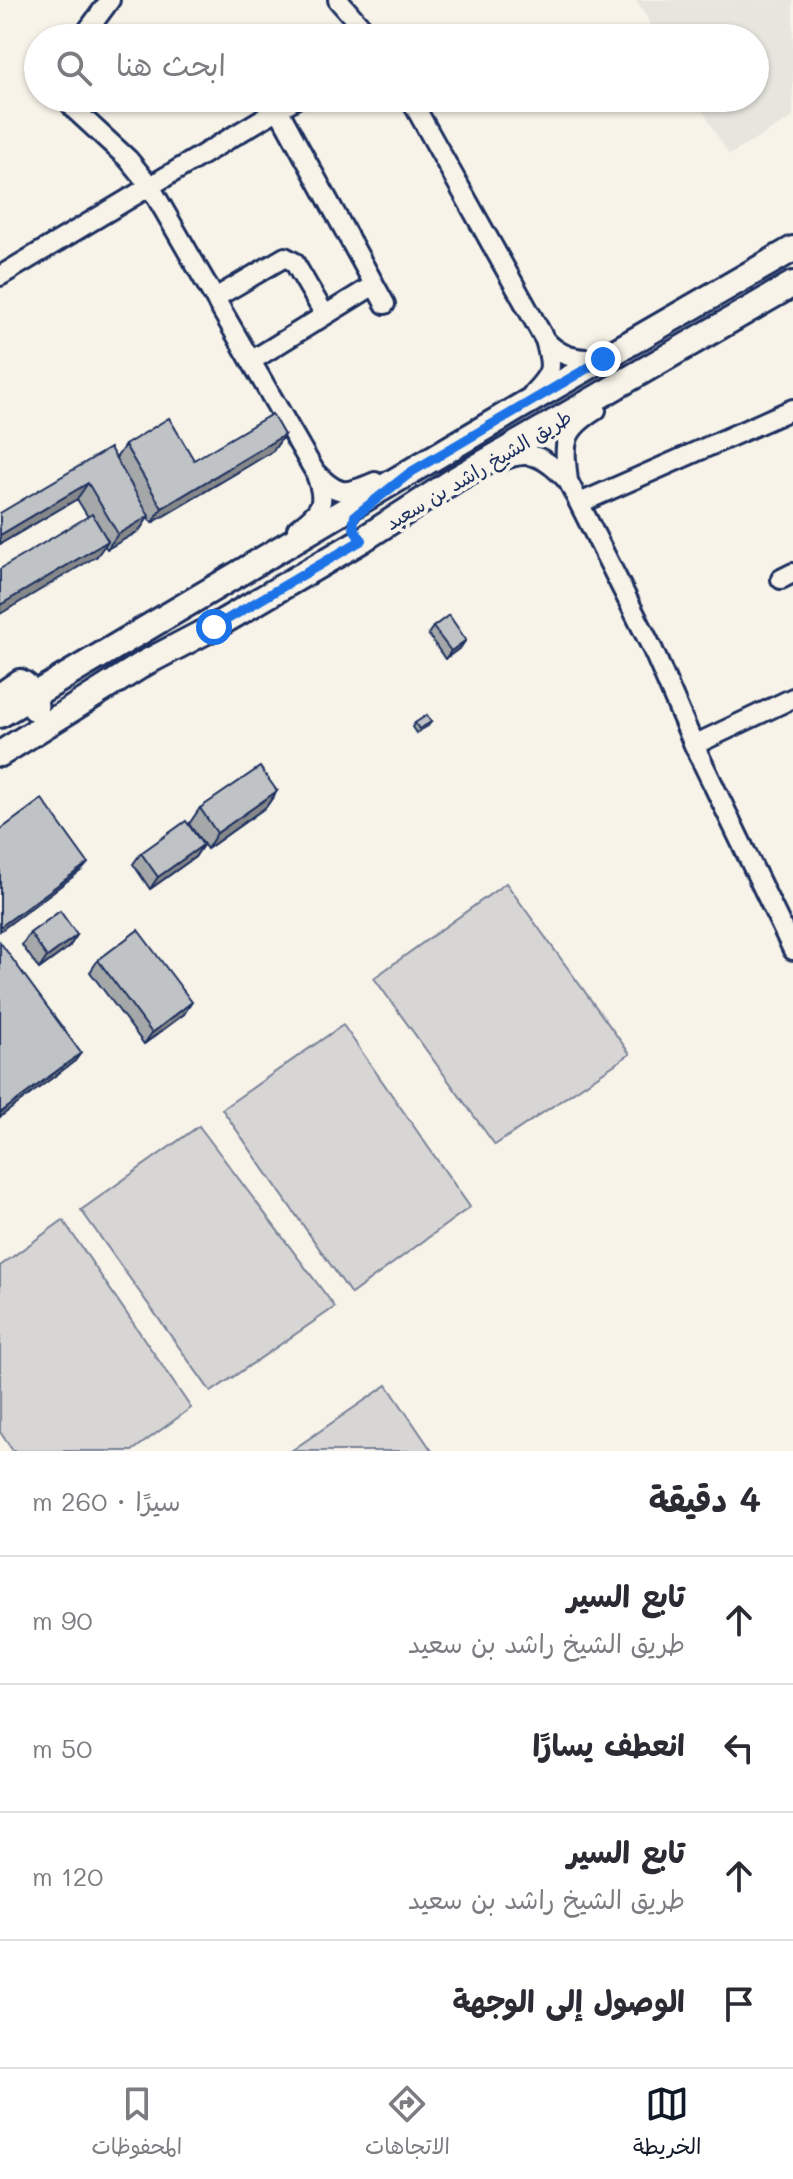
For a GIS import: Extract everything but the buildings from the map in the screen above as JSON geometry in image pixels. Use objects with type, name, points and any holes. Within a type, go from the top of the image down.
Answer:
[{"type":"main road","name":"طريق الشيخ راشد بن سعيد","points":[[0,715],[521,406],[793,249]]},
{"type":"main road","name":"طريق الشيخ راشد بن سعيد","points":[[0,754],[145,663],[214,627],[362,540],[456,479],[791,286]]},
{"type":"main road","points":[[362,540],[353,524],[355,516],[411,472]]},
{"type":"main road","points":[[0,696],[20,682],[26,686],[37,705],[0,732]]},
{"type":"street","points":[[92,24],[110,0]]},
{"type":"street","points":[[338,0],[359,24]]},
{"type":"street","points":[[77,112],[128,159],[150,186],[315,472],[322,494],[320,509],[269,556]]},
{"type":"street","points":[[0,276],[273,112]]},
{"type":"street","points":[[280,112],[385,304]]},
{"type":"street","points":[[418,112],[545,340],[552,348],[575,359],[603,359]]},
{"type":"street","points":[[215,298],[285,257],[294,262],[325,315]]},
{"type":"street","points":[[251,361],[374,285]]},
{"type":"street","points":[[521,406],[550,373],[545,340]]},
{"type":"street","points":[[568,481],[564,457],[572,429],[581,419],[635,384],[648,369]]},
{"type":"street","points":[[580,503],[793,409]]},
{"type":"street","points":[[456,479],[474,475],[521,455],[542,459],[556,467],[568,481],[653,650],[694,745],[792,945]]},
{"type":"street","points":[[315,472],[332,488],[347,492],[392,475],[411,472]]},
{"type":"street","points":[[694,745],[793,698]]},
{"type":"shaded area","points":[[636,0],[793,0],[793,117],[729,155],[703,112],[769,112],[769,24],[651,24]]},
{"type":"shaded area","points":[[506,883],[630,1054],[495,1145],[374,978]]},
{"type":"shaded area","points":[[343,1025],[470,1207],[351,1294],[222,1109]]},
{"type":"shaded area","points":[[199,1126],[335,1307],[211,1392],[81,1210]]},
{"type":"shaded area","points":[[63,1220],[191,1408],[132,1451],[13,1451],[0,1432],[0,1266]]},
{"type":"shaded area","points":[[387,1385],[432,1451],[291,1451]]},
{"type":"route","points":[[214,627],[362,540],[353,524],[355,516],[411,472],[603,359]]}]
